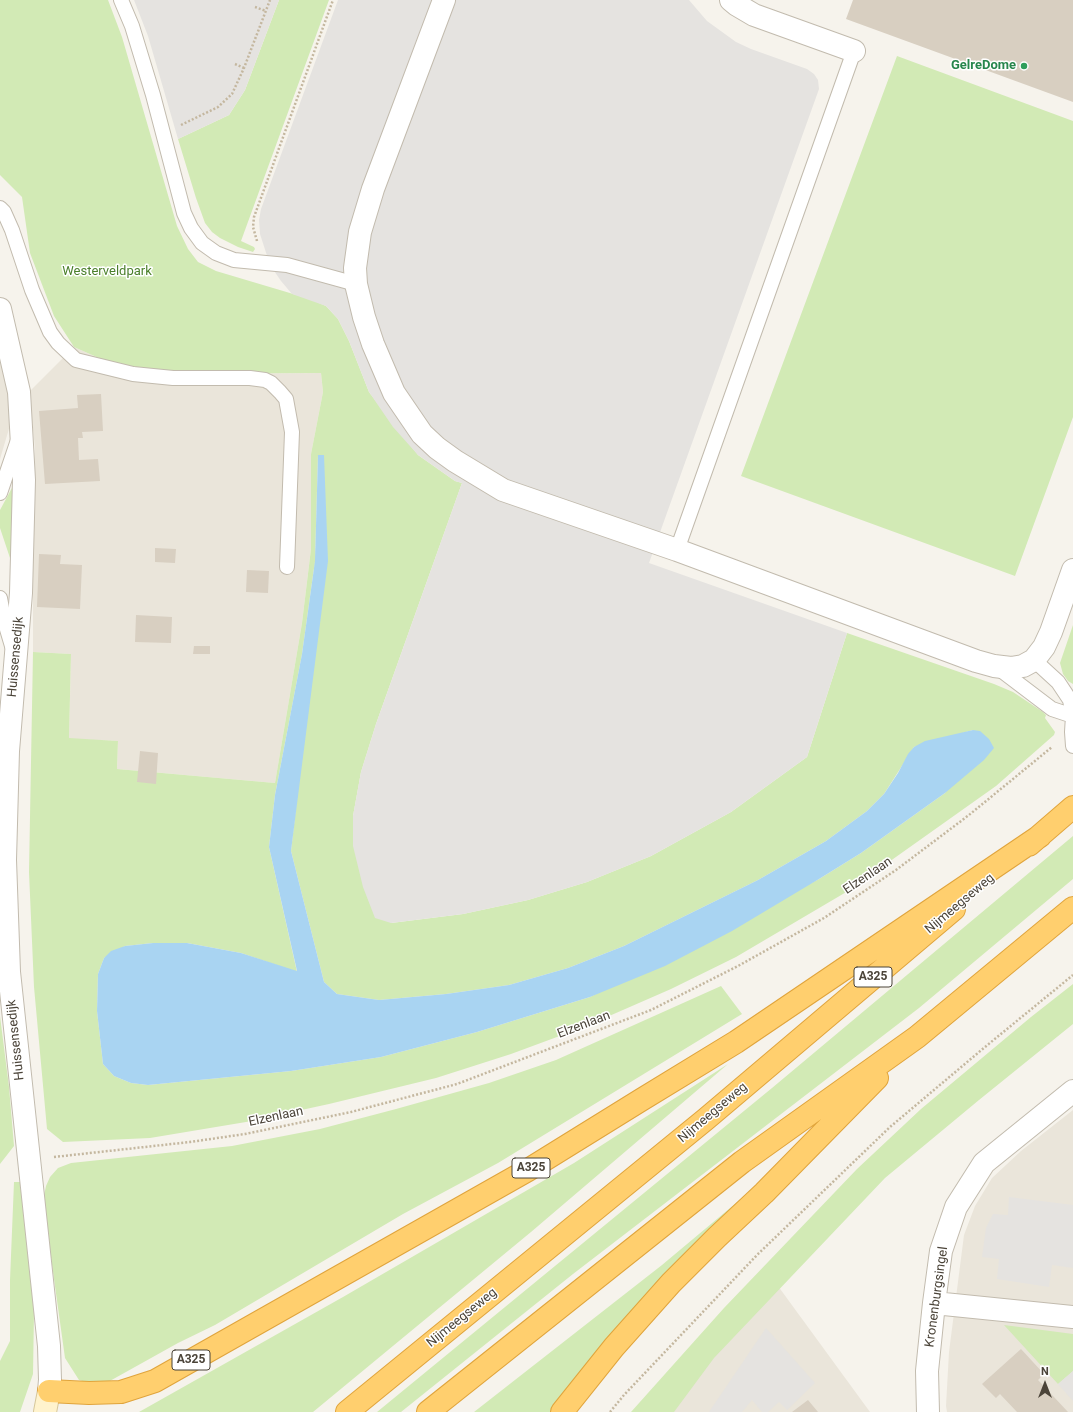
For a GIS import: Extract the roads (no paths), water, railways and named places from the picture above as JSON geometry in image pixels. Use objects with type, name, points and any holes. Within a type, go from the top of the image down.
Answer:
[{"type":"highway","name":"Nijmeegseweg","points":[[347,1412],[706,1119],[1073,807]]},
{"type":"highway","name":"A325","points":[[49,1391],[89,1393],[121,1392],[155,1381],[562,1150],[736,1042],[1040,836]]},
{"type":"highway","points":[[428,1412],[742,1162],[917,1037],[1073,908]]},
{"type":"highway","points":[[562,1412],[614,1347],[671,1283],[717,1237],[764,1194],[917,1037]]},
{"type":"street","points":[[444,0],[371,196],[360,232],[355,268],[356,284],[364,317],[373,344],[394,393],[422,434],[437,448],[503,490],[676,550],[976,661],[994,666],[1011,668],[1023,666],[1034,660],[1044,647],[1051,632],[1073,570]]},
{"type":"street","points":[[731,0],[754,15],[854,51]]},
{"type":"street","name":"Huissensedijk","points":[[0,309],[19,392],[24,480],[21,593],[16,656],[4,764],[5,860],[9,972],[49,1346],[50,1380],[45,1412]]},
{"type":"street","name":"Kronenburgsingel","points":[[928,1412],[927,1372],[941,1251],[956,1207],[984,1163],[1073,1091]]},
{"type":"street","points":[[934,1303],[1073,1317]]},
{"type":"lane","points":[[122,0],[132,26],[153,95],[184,212],[191,228],[202,243],[216,253],[234,260],[287,265],[356,284]]},
{"type":"lane","points":[[676,550],[854,51]]},
{"type":"lane","points":[[0,208],[4,212],[12,230],[32,290],[50,332],[58,343],[76,360],[133,374],[173,378],[250,378],[264,380],[271,383],[286,399],[292,432],[287,567]]},
{"type":"lane","points":[[0,493],[22,428]]},
{"type":"lane","points":[[0,598],[4,619],[16,656]]},
{"type":"lane","points":[[1034,660],[1058,682],[1070,700],[1072,739]]},
{"type":"lane","points":[[994,666],[1052,709],[1072,716]]},
{"type":"water","points":[[318,455],[324,455],[328,561],[291,851],[324,982],[337,994],[379,1000],[446,994],[509,985],[568,968],[624,946],[758,880],[826,841],[867,811],[884,794],[898,773],[908,754],[914,747],[925,741],[973,730],[980,731],[989,739],[994,748],[984,760],[945,793],[861,853],[819,879],[732,931],[665,966],[590,997],[477,1032],[381,1057],[291,1071],[148,1085],[131,1083],[114,1076],[103,1064],[97,1011],[98,974],[104,958],[111,951],[125,946],[153,943],[187,943],[241,953],[297,971],[269,847],[275,795],[302,654],[315,561]]},
{"type":"place","name":"GelreDome","points":[[1024,66]]},
{"type":"park label","name":"Westerveldpark","points":[[107,272]]}]
